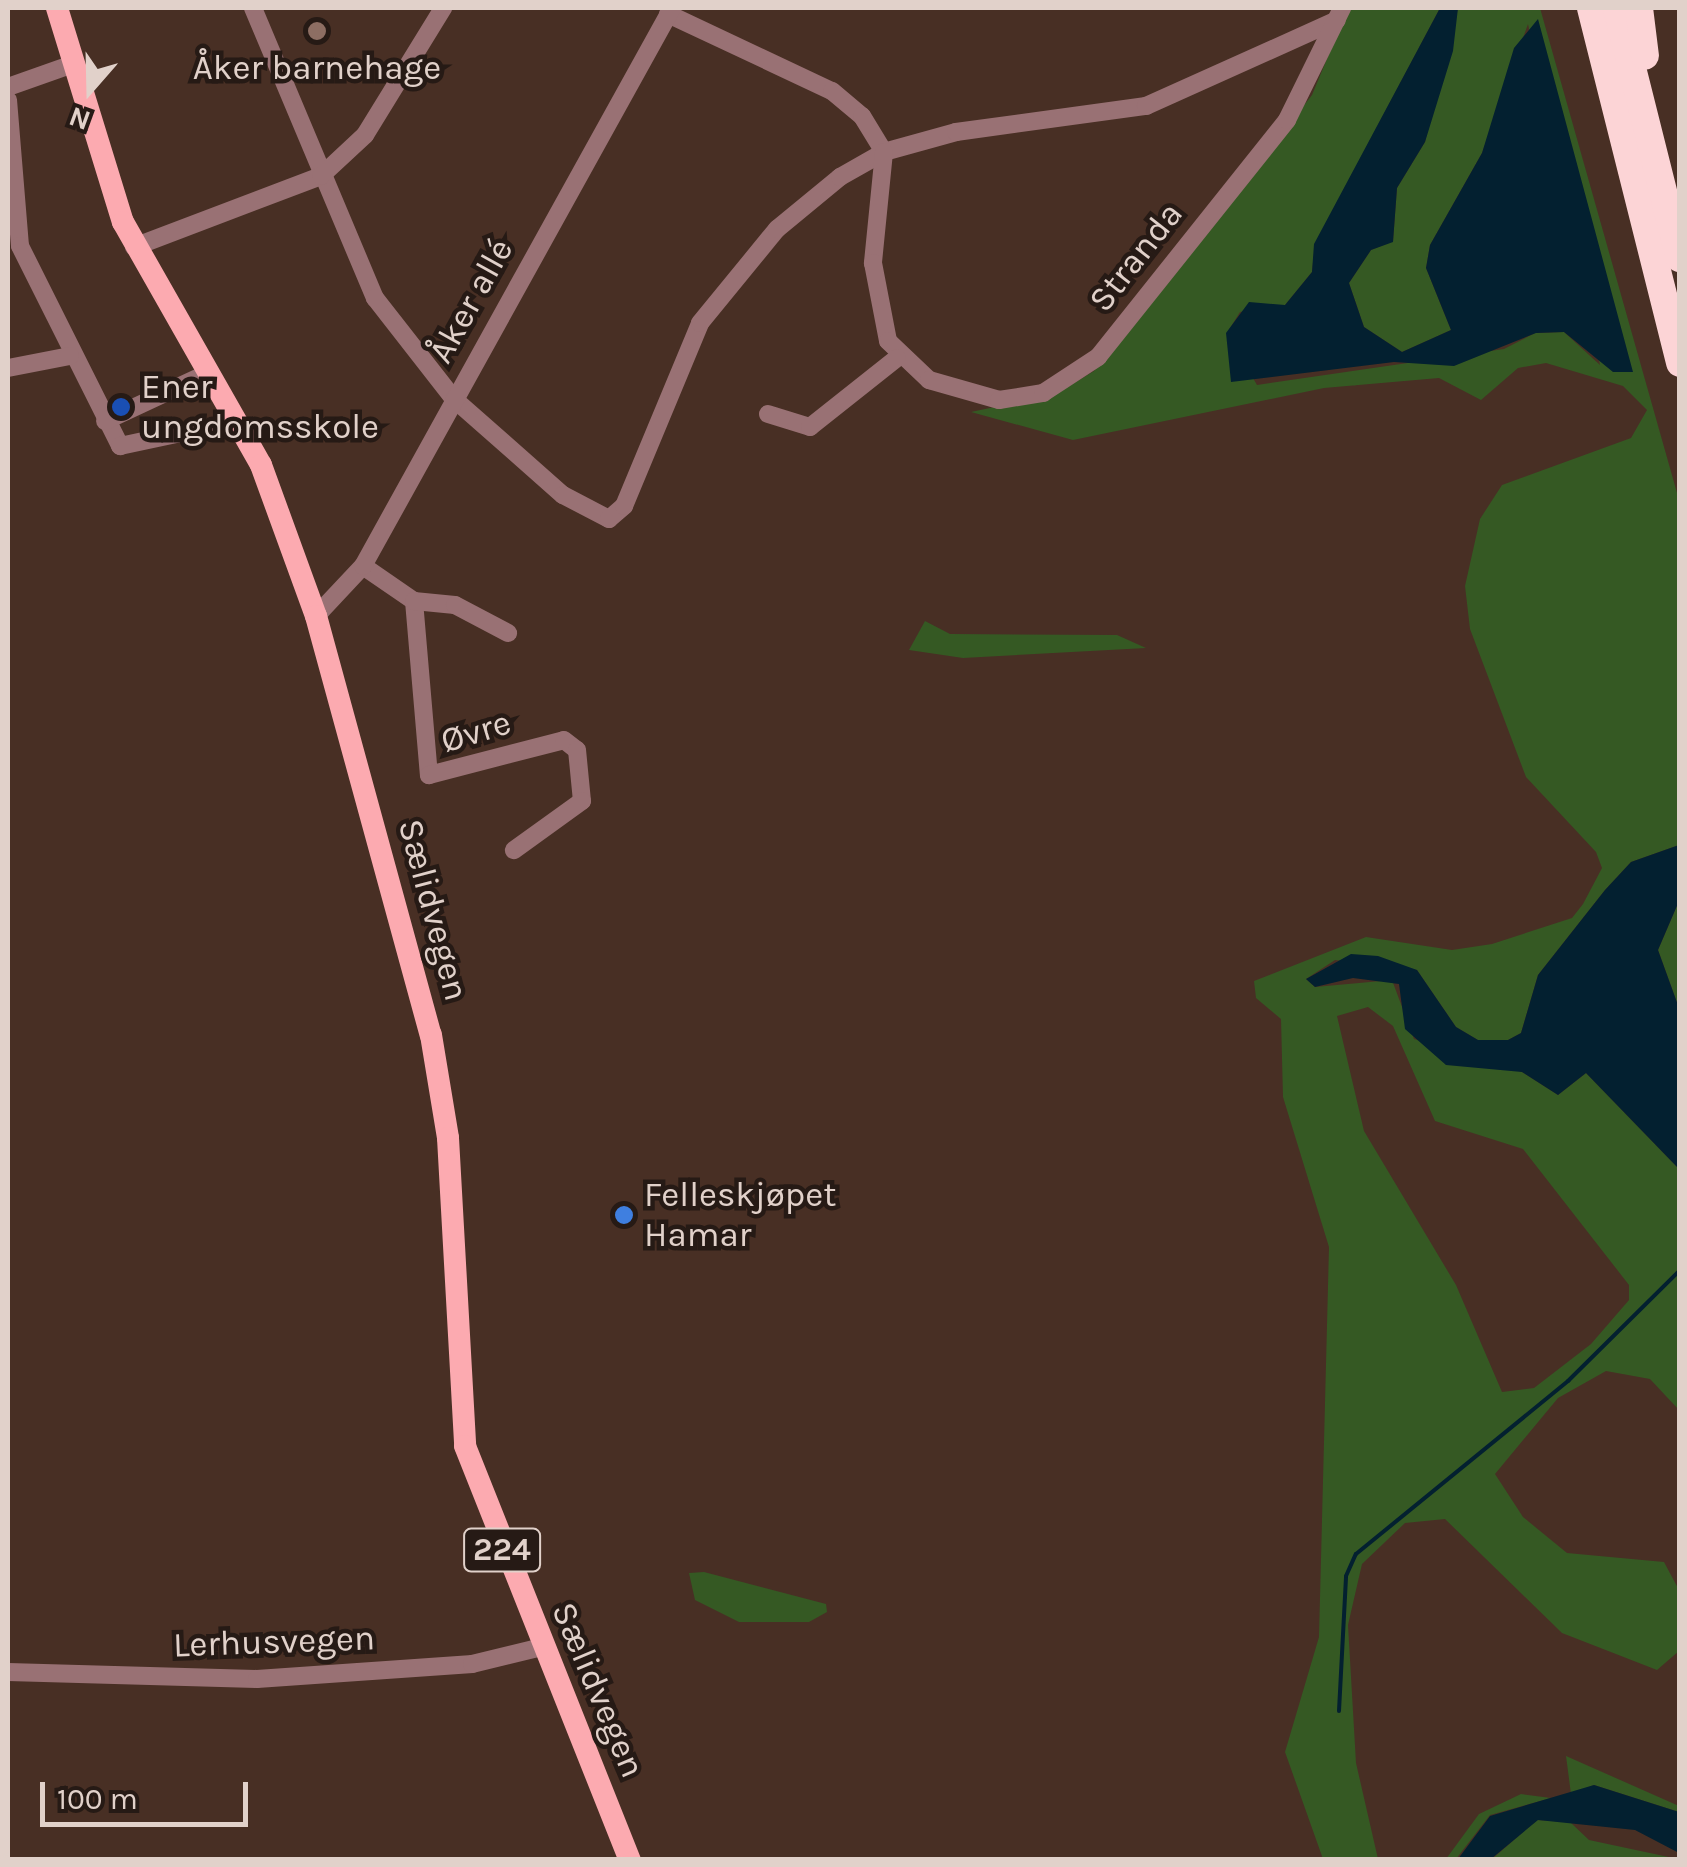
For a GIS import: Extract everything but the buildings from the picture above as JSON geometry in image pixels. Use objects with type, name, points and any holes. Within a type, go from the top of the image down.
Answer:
[{"type":"highway","points":[[1572,8],[1636,135]]},
{"type":"highway","points":[[1591,8],[1680,258]]},
{"type":"highway","points":[[1617,8],[1636,135],[1680,363]]},
{"type":"highway","points":[[1636,135],[1639,8]]},
{"type":"main road","name":"Sælidvegen","points":[[57,8],[134,247],[237,421],[279,505],[316,616],[431,1035],[448,1138],[465,1446],[630,1860]]},
{"type":"street","points":[[253,8],[375,298],[454,399],[563,495],[608,519],[624,506],[694,335],[744,264],[817,193],[884,152],[956,132],[1072,123],[1146,106],[1340,14]]},
{"type":"street","points":[[134,247],[322,176],[365,134],[444,8]]},
{"type":"street","points":[[670,11],[832,91],[884,152],[874,275],[897,358],[810,428],[768,414]]},
{"type":"street","name":"Åker allé","points":[[316,616],[363,566],[670,11]]},
{"type":"street","name":"Stranda","points":[[897,358],[950,390],[999,400],[1044,393],[1078,373],[1287,120],[1340,14]]},
{"type":"street","points":[[8,87],[73,64]]},
{"type":"street","points":[[8,100],[16,136],[10,226],[70,356],[120,446],[237,421]]},
{"type":"street","points":[[8,368],[70,356]]},
{"type":"street","points":[[106,420],[208,373]]},
{"type":"street","points":[[363,566],[414,601],[456,605],[508,633]]},
{"type":"street","name":"Øvre","points":[[414,601],[429,775],[564,740],[577,750],[582,800],[514,850]]},
{"type":"street","name":"Lerhusvegen","points":[[8,1672],[257,1679],[472,1664],[542,1647]]},
{"type":"green space","points":[[1348,8],[1440,8],[1315,244],[1312,272],[1285,305],[1240,312],[1227,333],[1257,385],[1504,349],[1535,333],[1564,332],[1600,365],[1528,24],[1482,153],[1430,245],[1426,268],[1451,330],[1402,352],[1364,327],[1349,283],[1371,250],[1393,241],[1397,188],[1425,142],[1458,8],[1540,8],[1679,500],[1679,845],[1631,862],[1605,890],[1538,975],[1521,1033],[1508,1040],[1478,1040],[1456,1027],[1417,970],[1335,960],[1306,979],[1315,987],[1392,980],[1414,1039],[1522,1072],[1558,1095],[1586,1073],[1679,1169],[1679,1410],[1650,1379],[1606,1371],[1558,1398],[1495,1474],[1523,1517],[1567,1553],[1664,1562],[1679,1590],[1679,1651],[1657,1670],[1562,1633],[1445,1519],[1405,1523],[1362,1564],[1348,1625],[1356,1763],[1378,1859],[1323,1859],[1285,1752],[1319,1637],[1329,1247],[1283,1097],[1281,1019],[1256,998],[1254,981],[1366,937],[1452,950],[1492,944],[1572,918],[1583,904],[1602,868],[1596,852],[1526,777],[1470,629],[1465,586],[1480,519],[1502,485],[1631,438],[1647,410],[1623,386],[1546,363],[1518,368],[1481,400],[1439,378],[1324,388],[1073,440],[971,412],[1056,394],[1094,371],[1312,95]],"holes":[[[1368,1007],[1393,1026],[1435,1121],[1523,1149],[1629,1285],[1629,1300],[1591,1344],[1534,1388],[1502,1392],[1456,1285],[1364,1131],[1337,1016]]]},
{"type":"green space","points":[[925,621],[950,634],[1117,635],[1146,648],[963,658],[909,650]]},
{"type":"green space","points":[[1679,901],[1679,1008],[1658,950]]},
{"type":"green space","points":[[704,1572],[826,1604],[827,1612],[809,1622],[739,1622],[695,1600],[689,1573]]},
{"type":"green space","points":[[1566,1756],[1679,1806],[1679,1812],[1594,1785],[1571,1794]]},
{"type":"green space","points":[[1521,1794],[1551,1798],[1490,1815],[1456,1859],[1446,1859],[1479,1814]]},
{"type":"green space","points":[[1537,1820],[1570,1822],[1589,1840],[1678,1859],[1491,1860]]},
{"type":"water","points":[[1440,8],[1458,8],[1453,51],[1425,142],[1397,188],[1393,242],[1371,250],[1349,283],[1364,327],[1402,352],[1451,330],[1426,268],[1430,245],[1482,153],[1514,48],[1538,19],[1633,372],[1613,372],[1564,332],[1536,333],[1454,366],[1394,362],[1231,382],[1226,333],[1249,302],[1285,305],[1312,272],[1314,244]]},
{"type":"water","points":[[1679,845],[1679,901],[1658,950],[1679,1008],[1679,1169],[1586,1073],[1558,1095],[1522,1072],[1446,1065],[1405,1029],[1399,984],[1353,978],[1315,987],[1306,979],[1351,954],[1378,956],[1417,970],[1456,1027],[1478,1040],[1508,1040],[1521,1033],[1538,975],[1605,890],[1631,862]]},
{"type":"water","points":[[1594,1785],[1679,1812],[1679,1853],[1635,1830],[1538,1820],[1491,1859],[1458,1859],[1490,1816]]},
{"type":"waterway","points":[[1339,1711],[1346,1576],[1356,1554],[1568,1381],[1680,1270]]},
{"type":"place","name":"Åker barnehage","points":[[317,31]]},
{"type":"place","name":"Ener ungdomsskole","points":[[121,407]]},
{"type":"place","name":"Felleskjøpet Hamar","points":[[624,1215]]}]
